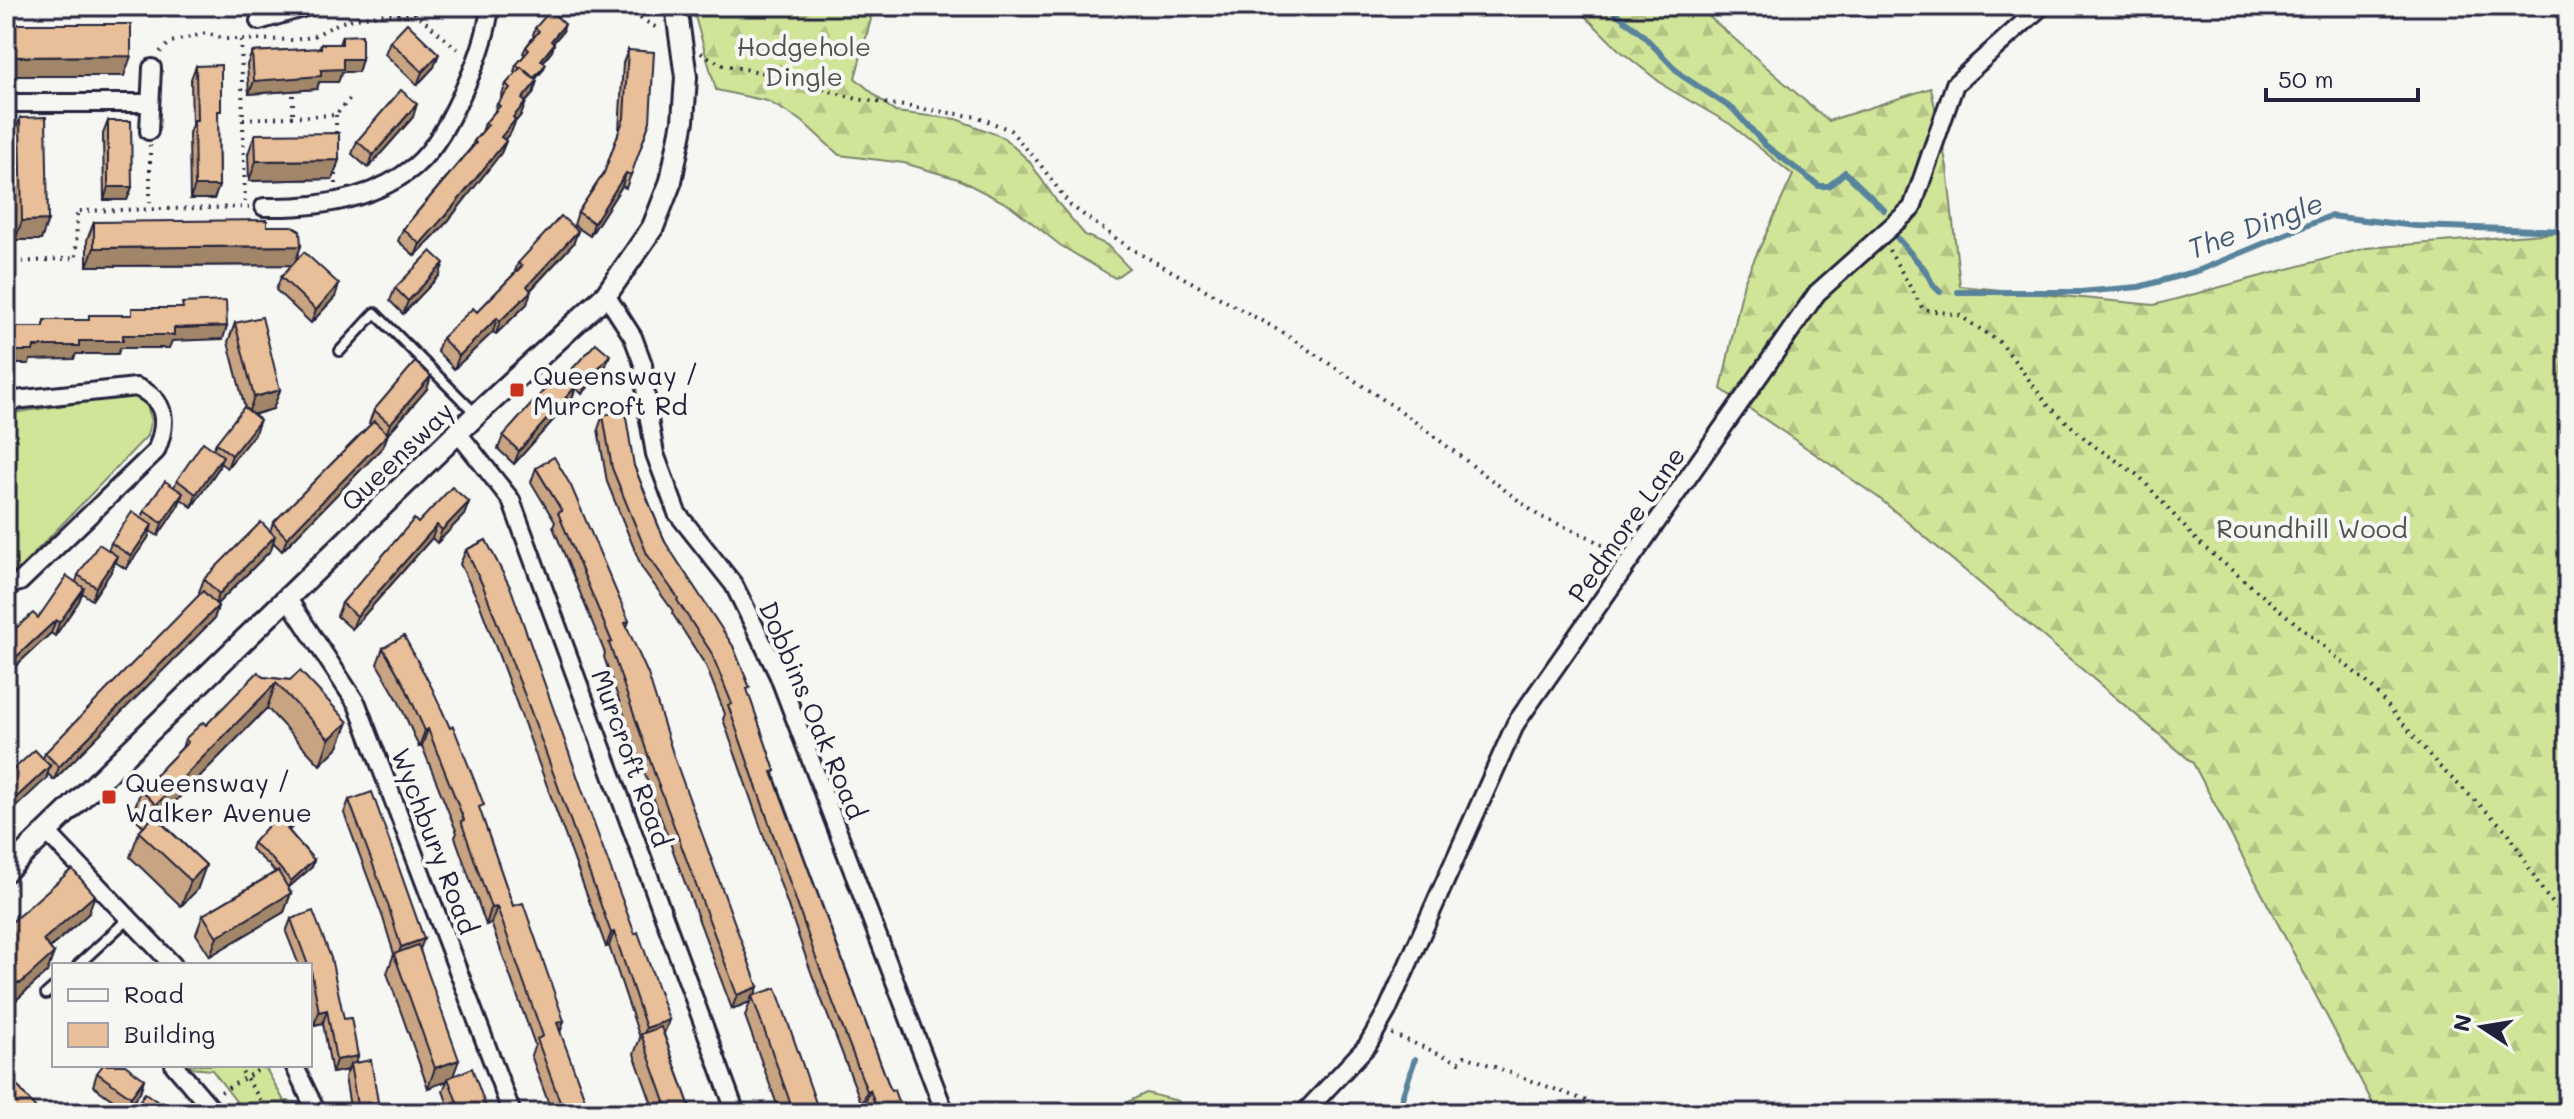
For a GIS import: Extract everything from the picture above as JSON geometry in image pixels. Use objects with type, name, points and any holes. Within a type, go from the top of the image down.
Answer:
[{"type":"street","points":[[270,14],[309,6]]},
{"type":"street","points":[[264,207],[295,216],[372,190],[415,166],[447,125],[476,65],[490,6]]},
{"type":"street","name":"Queensway","points":[[6,871],[476,415],[606,295],[653,227],[671,181],[683,121],[686,77],[676,6]]},
{"type":"street","name":"Pedmore Lane","points":[[1304,1113],[1367,1046],[1377,1028],[1516,723],[1817,293],[1912,208],[1955,84],[2042,6]]},
{"type":"street","points":[[149,131],[152,68]]},
{"type":"street","points":[[6,103],[150,103]]},
{"type":"street","name":"Dobbins Oak Road","points":[[606,295],[633,337],[643,364],[655,454],[677,513],[734,585],[778,674],[945,1113]]},
{"type":"street","points":[[6,401],[136,387],[150,393],[162,410],[164,431],[156,451],[145,462],[20,582],[6,586]]},
{"type":"street","name":"Murcroft Road","points":[[458,433],[511,500],[736,1113]]},
{"type":"street","name":"Wychbury Road","points":[[288,599],[357,704],[512,1113]]},
{"type":"street","points":[[48,833],[171,963]]},
{"type":"street","points":[[176,1067],[210,1107]]},
{"type":"street","points":[[295,1067],[317,1113]]},
{"type":"lane","points":[[340,351],[375,313],[476,415]]},
{"type":"lane","points":[[80,963],[129,918]]},
{"type":"lane","points":[[46,994],[52,989]]},
{"type":"path","points":[[422,6],[415,13],[476,65]]},
{"type":"path","points":[[619,6],[723,65],[771,74],[857,99],[978,117],[1010,130],[1070,205],[1128,247],[1280,331],[1402,412],[1539,516],[1589,537],[1629,562]]},
{"type":"path","points":[[241,40],[245,208]]},
{"type":"path","points":[[293,86],[293,117]]},
{"type":"path","points":[[336,144],[336,115],[350,99]]},
{"type":"path","points":[[243,119],[336,115]]},
{"type":"path","points":[[149,131],[150,208]]},
{"type":"path","points":[[336,159],[336,202]]},
{"type":"path","points":[[6,263],[76,258],[77,211],[264,207]]},
{"type":"path","points":[[1878,238],[1889,249],[1923,309],[1959,315],[2001,343],[2048,405],[2090,443],[2139,476],[2198,542],[2370,685],[2439,766],[2508,832],[2544,893],[2568,920]]},
{"type":"path","points":[[1377,1028],[1459,1062],[1465,1056],[1619,1113]]},
{"type":"path","points":[[239,1067],[269,1113]]},
{"type":"path","points":[[210,1107],[246,1077],[264,1067]]},
{"type":"green space","name":"Hodgehole Dingle","points":[[692,6],[866,6],[871,19],[855,78],[895,112],[956,119],[1003,137],[1029,161],[1057,202],[1085,235],[1107,245],[1129,268],[1115,278],[1060,245],[1011,206],[958,179],[904,163],[839,155],[802,121],[767,101],[716,90]]},
{"type":"green space","name":"Roundhill Wood","points":[[1575,6],[1697,6],[1828,121],[1931,88],[1947,167],[1960,286],[2154,305],[2366,248],[2568,232],[2568,1113],[2378,1113],[2193,763],[1879,498],[1721,389],[1744,282],[1793,175],[1730,124],[1666,87],[1618,49]]},
{"type":"green space","points":[[132,395],[146,402],[151,419],[147,436],[16,572],[6,573],[6,414]]},
{"type":"green space","points":[[265,1067],[284,1101],[305,1103],[306,1113],[245,1113],[212,1070],[189,1068]]},
{"type":"green space","points":[[1146,1093],[1178,1101],[1186,1113],[1105,1113]]},
{"type":"building","points":[[550,11],[565,24],[551,41],[554,44],[541,60],[546,64],[534,78],[516,65],[539,31],[535,28]]},
{"type":"building","points":[[407,23],[439,54],[422,72],[390,41]]},
{"type":"building","points":[[6,24],[131,24],[131,56],[6,57]]},
{"type":"building","points":[[362,35],[362,59],[343,59],[343,69],[321,70],[321,76],[254,81],[252,52],[321,48],[321,44],[342,44],[342,36]]},
{"type":"building","points":[[628,50],[654,52],[650,121],[631,175],[626,173],[594,223],[578,212],[604,173],[624,118]]},
{"type":"building","points":[[221,65],[219,186],[195,186],[196,66]]},
{"type":"building","points":[[521,67],[537,81],[522,99],[526,102],[501,137],[506,141],[420,244],[403,229],[476,143],[474,141],[488,125],[485,123],[510,88],[506,84]]},
{"type":"building","points":[[401,90],[417,104],[373,155],[357,141]]},
{"type":"building","points":[[46,117],[48,220],[22,221],[20,118]]},
{"type":"building","points":[[108,121],[131,121],[132,187],[108,187]]},
{"type":"building","points":[[339,133],[339,160],[256,161],[255,134]]},
{"type":"building","points":[[561,216],[578,231],[527,286],[531,291],[500,321],[497,318],[459,356],[442,338],[473,308],[477,312],[522,266],[518,263]]},
{"type":"building","points":[[267,220],[267,226],[292,226],[300,231],[301,246],[94,248],[94,222]]},
{"type":"building","points":[[431,251],[444,263],[408,301],[395,288]]},
{"type":"building","points":[[304,252],[339,284],[316,310],[281,277]]},
{"type":"building","points":[[226,301],[227,326],[174,328],[174,335],[123,335],[123,341],[79,341],[79,346],[34,346],[33,351],[6,351],[6,327],[44,327],[44,320],[89,320],[89,315],[132,315],[132,308],[183,308],[182,303]]},
{"type":"building","points":[[262,317],[280,390],[254,397],[235,323]]},
{"type":"building","points":[[596,343],[610,355],[587,381],[573,368]]},
{"type":"building","points":[[415,362],[431,376],[390,424],[374,410]]},
{"type":"building","points":[[561,371],[576,386],[519,451],[503,436]]},
{"type":"building","points":[[244,407],[260,420],[232,455],[216,443]]},
{"type":"building","points":[[625,411],[634,466],[665,542],[733,646],[750,688],[747,689],[775,771],[772,772],[891,1091],[894,1090],[902,1113],[878,1113],[870,1090],[867,1091],[816,958],[728,705],[732,704],[711,652],[647,554],[612,468],[603,415]]},
{"type":"building","points":[[374,421],[388,434],[287,538],[273,523]]},
{"type":"building","points":[[203,442],[223,456],[196,494],[177,480]]},
{"type":"building","points":[[554,457],[571,486],[629,621],[625,623],[648,674],[674,757],[758,987],[737,995],[655,775],[609,643],[612,642],[558,513],[562,511],[536,468]]},
{"type":"building","points":[[165,481],[183,493],[162,523],[144,511]]},
{"type":"building","points":[[452,487],[469,502],[442,530],[437,525],[357,616],[342,603],[414,519],[418,523]]},
{"type":"building","points":[[132,512],[152,525],[131,556],[111,543]]},
{"type":"building","points":[[261,522],[275,536],[219,594],[204,579]]},
{"type":"building","points":[[486,540],[511,589],[597,832],[635,934],[638,932],[669,1020],[646,1028],[614,932],[611,933],[530,709],[466,550]]},
{"type":"building","points":[[99,544],[117,556],[96,587],[78,575]]},
{"type":"building","points":[[67,576],[84,588],[59,623],[56,620],[14,659],[6,650],[6,637],[33,613],[38,618]]},
{"type":"building","points":[[203,591],[218,606],[59,767],[45,753]]},
{"type":"building","points":[[404,636],[450,728],[453,726],[484,805],[479,807],[513,906],[523,903],[564,1021],[557,1023],[590,1113],[564,1113],[537,1039],[543,1036],[497,907],[491,908],[461,821],[464,820],[428,729],[425,731],[404,684],[383,648]]},
{"type":"building","points":[[300,671],[348,722],[329,739],[276,683],[156,805],[141,790],[188,742],[185,739],[203,722],[206,725],[258,672],[263,677],[290,680]]},
{"type":"building","points":[[35,750],[50,766],[6,807],[6,776]]},
{"type":"building","points":[[372,792],[424,939],[401,947],[349,800]]},
{"type":"building","points":[[283,809],[295,819],[287,829],[314,860],[291,881],[253,843]]},
{"type":"building","points":[[154,816],[206,865],[191,881],[139,832]]},
{"type":"building","points":[[72,869],[95,895],[43,940],[54,953],[21,983],[14,983],[6,973],[6,927]]},
{"type":"building","points":[[278,871],[291,893],[217,937],[203,915]]},
{"type":"building","points":[[313,911],[331,958],[344,1019],[351,1018],[358,1056],[336,1060],[327,1010],[319,1012],[312,963],[307,963],[291,919]]},
{"type":"building","points":[[418,945],[459,1060],[435,1068],[394,954]]},
{"type":"building","points":[[776,988],[817,1106],[796,1113],[752,996]]},
{"type":"building","points":[[661,1027],[692,1113],[669,1113],[641,1034]]},
{"type":"building","points":[[371,1060],[378,1102],[357,1105],[350,1064]]},
{"type":"building","points":[[102,1067],[128,1067],[144,1079],[131,1097],[97,1073]]},
{"type":"building","points":[[472,1068],[488,1113],[461,1113],[448,1078]]},
{"type":"building","points":[[6,1072],[40,1113],[10,1113],[6,1108]]},
{"type":"building","points":[[145,1093],[174,1113],[132,1111]]},
{"type":"building","points":[[390,1108],[391,1113],[366,1113],[366,1112]]},
{"type":"waterway","name":"The Dingle","points":[[1607,6],[1642,34],[1681,75],[1734,110],[1765,145],[1819,186],[1829,186],[1845,172],[1884,210]]},
{"type":"waterway","name":"The Dingle","points":[[1958,292],[2080,292],[2139,287],[2200,270],[2330,216],[2416,226],[2568,231]]},
{"type":"waterway","name":"The Dingle","points":[[1894,234],[1940,292]]},
{"type":"waterway","points":[[1397,1113],[1415,1059]]},
{"type":"place","name":"Queensway / Murcroft Rd","points":[[517,390]]},
{"type":"place","name":"Queensway / Walker Avenue","points":[[109,797]]}]
